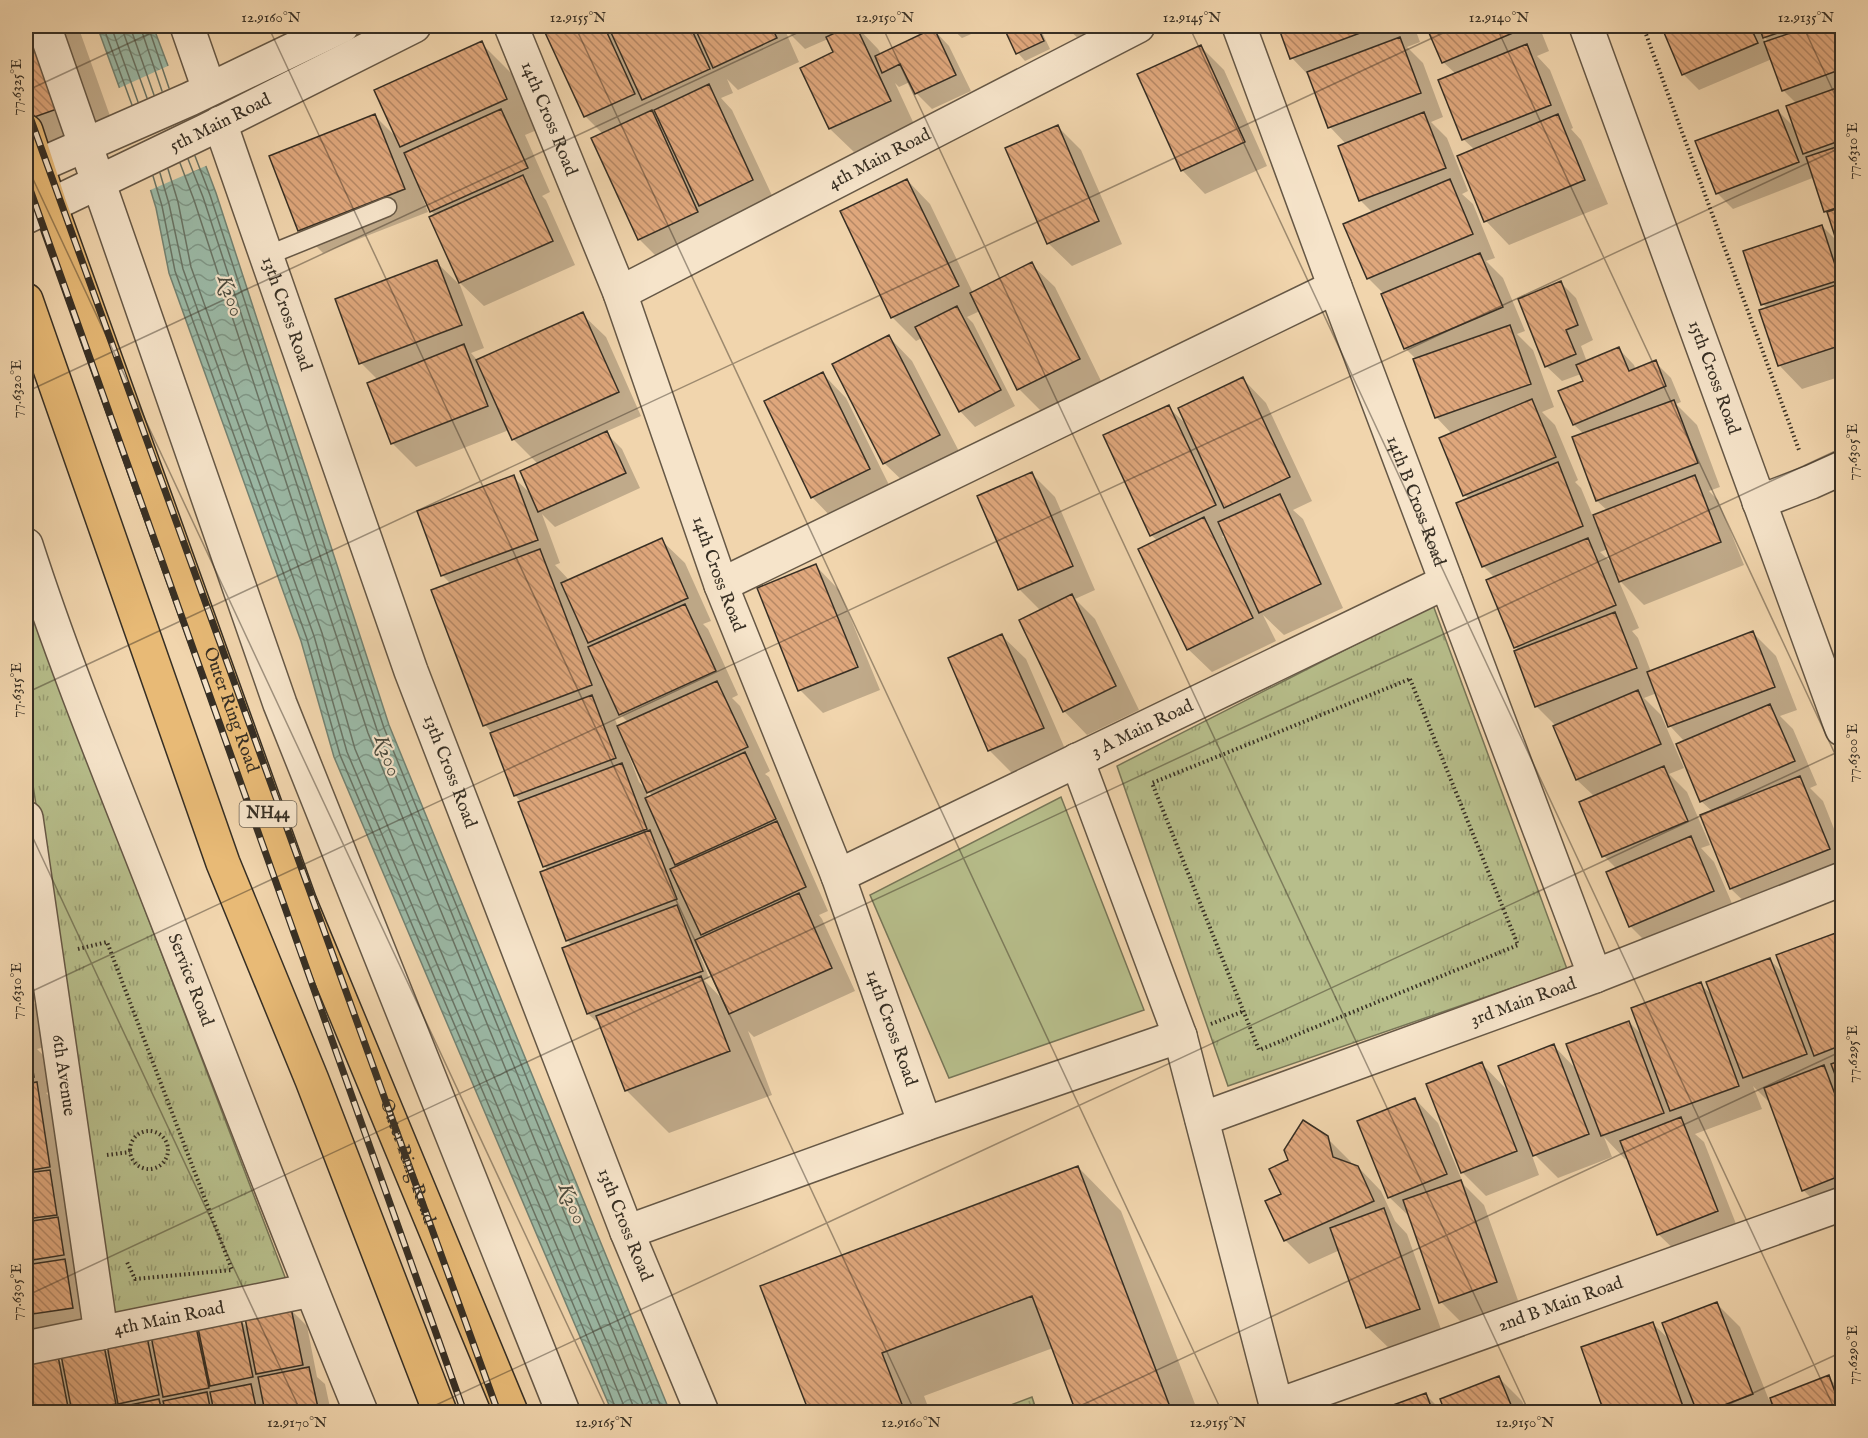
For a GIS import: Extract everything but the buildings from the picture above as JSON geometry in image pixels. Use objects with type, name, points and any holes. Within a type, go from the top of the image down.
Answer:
[{"type":"highway","name":"Outer Ring Road","points":[[26,131],[38,211],[300,903],[512,1413]]},
{"type":"highway","points":[[26,300],[223,863],[312,1080],[440,1413]]},
{"type":"street","points":[[44,26],[99,139],[113,175],[280,704],[563,1413]]},
{"type":"street","points":[[187,26],[199,94]]},
{"type":"street","name":"5th Main Road","points":[[31,168],[199,94],[342,26]]},
{"type":"street","name":"5th Main Road","points":[[38,211],[414,26]]},
{"type":"street","name":"14th Cross Road","points":[[511,26],[620,292],[721,585],[838,876],[926,1124]]},
{"type":"street","name":"4th Main Road","points":[[620,292],[1138,26]]},
{"type":"street","name":"14th B Cross Road","points":[[1239,26],[1595,976]]},
{"type":"street","name":"15th Cross Road","points":[[1586,26],[1842,729]]},
{"type":"street","name":"13th Cross Road","points":[[212,127],[266,256],[411,671],[627,1232],[702,1413]]},
{"type":"street","points":[[721,585],[1335,287]]},
{"type":"street","points":[[1759,502],[1842,468]]},
{"type":"street","name":"Service Road","points":[[26,545],[32,584],[106,763],[361,1413]]},
{"type":"street","name":"3 A Main Road","points":[[838,876],[1446,582]]},
{"type":"street","points":[[1077,760],[1180,1036],[1277,1409]]},
{"type":"street","name":"6th Avenue","points":[[26,818],[101,1333]]},
{"type":"street","name":"3rd Main Road","points":[[1202,1119],[1595,976],[1842,879]]},
{"type":"street","points":[[627,1232],[926,1124],[1180,1036]]},
{"type":"street","name":"2nd B Main Road","points":[[1277,1409],[1842,1204]]},
{"type":"street","name":"4th Main Road","points":[[26,1347],[311,1290]]},
{"type":"lane","points":[[266,256],[387,207]]},
{"type":"path","points":[[1643,26],[1801,454]]},
{"type":"path","points":[[1410,679],[1518,945],[1259,1050],[1244,1011],[1152,783],[1410,679]]},
{"type":"path","points":[[51,989],[68,952],[107,942],[232,1270],[135,1279],[125,1259]]},
{"type":"path","points":[[149,1131],[161,1135],[168,1146],[163,1163],[152,1168],[141,1167],[132,1158],[130,1152],[133,1140],[143,1132],[149,1131]]},
{"type":"green space","points":[[1433,605],[1567,969],[1228,1086],[1117,766]]},
{"type":"green space","points":[[30,608],[288,1285],[115,1317],[26,740],[26,609]]},
{"type":"green space","points":[[1061,797],[1144,1010],[949,1078],[870,895]]},
{"type":"green space","points":[[1032,1397],[1037,1412],[992,1412]]},
{"type":"water","name":"K200","points":[[97,26],[153,26],[216,193],[389,725],[670,1412],[612,1412],[334,757],[301,641],[169,273],[156,208],[121,92]]},
{"type":"pier","points":[[170,65],[208,165],[148,191],[117,89]]},
{"type":"railway","points":[[26,106],[498,1412]]},
{"type":"railway","points":[[26,178],[464,1412]]}]
